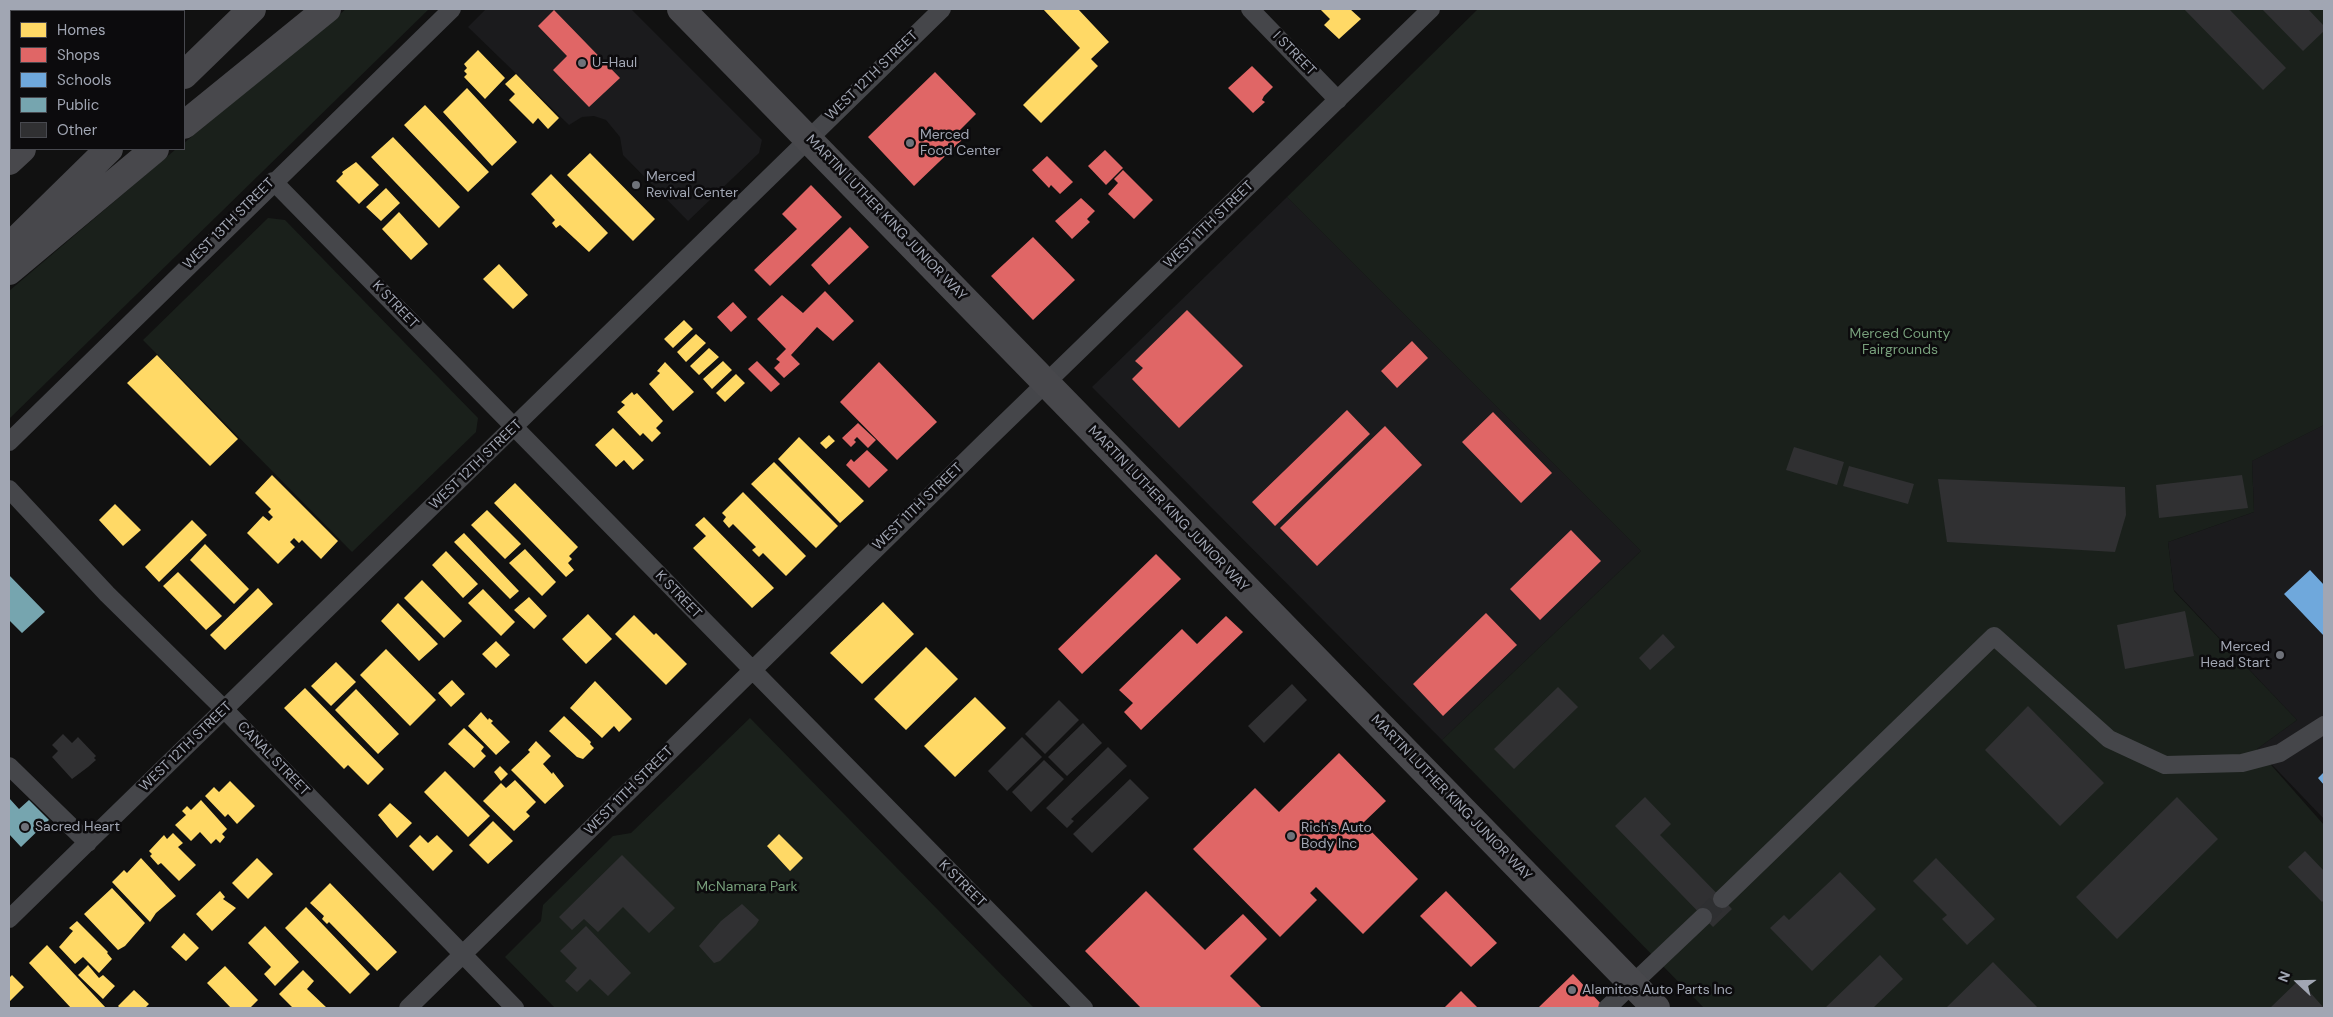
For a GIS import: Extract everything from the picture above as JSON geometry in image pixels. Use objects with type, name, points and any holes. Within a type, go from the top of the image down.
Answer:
[{"type":"highway","points":[[185,74],[252,9]]},
{"type":"highway","points":[[185,124],[327,9]]},
{"type":"highway","name":"MARTIN LUTHER KING JUNIOR WAY","points":[[681,9],[1656,1008]]},
{"type":"highway","points":[[9,161],[21,150]]},
{"type":"highway","points":[[9,247],[108,150]]},
{"type":"highway","points":[[9,271],[154,150]]},
{"type":"street","name":"WEST 13TH STREET","points":[[9,442],[452,9]]},
{"type":"street","name":"WEST 12TH STREET","points":[[9,919],[942,9]]},
{"type":"street","name":"I STREET","points":[[1250,9],[1338,100]]},
{"type":"street","name":"WEST 11TH STREET","points":[[408,1008],[751,670],[1431,9]]},
{"type":"street","name":"K STREET","points":[[274,181],[1084,1008]]},
{"type":"street","name":"CANAL STREET","points":[[9,489],[107,594],[224,709],[515,1008]]},
{"type":"street","points":[[1722,899],[1994,636],[2109,739],[2165,765],[2242,763],[2280,752],[2324,725]]},
{"type":"street","points":[[9,766],[88,843]]},
{"type":"street","points":[[1607,1008],[1703,917]]},
{"type":"shaded area","points":[[486,9],[631,9],[762,140],[759,153],[688,221],[623,155],[620,137],[606,120],[594,116],[582,117],[569,125],[468,27]]},
{"type":"shaded area","points":[[1287,197],[1641,551],[1442,740],[1092,387]]},
{"type":"shaded area","name":"Merced Head Start","points":[[2324,425],[2324,819],[2257,749],[2297,720],[2174,590],[2168,542],[2254,512],[2252,461]]},
{"type":"green space","points":[[24,9],[92,9],[91,10]]},
{"type":"green space","points":[[346,9],[429,9],[9,419],[9,291],[175,150],[185,150],[185,142]]},
{"type":"green space","name":"Merced County Fairgrounds","points":[[1478,9],[2324,9],[2324,425],[2252,461],[2254,512],[2168,542],[2174,591],[2297,720],[2257,749],[2324,825],[2324,1008],[1704,1008],[1442,740],[1641,551],[1287,197]]},
{"type":"green space","points":[[10,24],[9,107],[9,25]]},
{"type":"green space","points":[[268,218],[285,220],[478,418],[476,432],[352,552],[143,340]]},
{"type":"green space","name":"McNamara Park","points":[[750,718],[1034,1008],[555,1008],[505,957],[541,921],[543,905],[613,836],[631,833]]},
{"type":"building: Homes","points":[[1043,9],[1078,9],[1109,42],[1091,59],[1098,66],[1041,123],[1023,105],[1080,48]]},
{"type":"building: Homes","points":[[1320,9],[1350,9],[1361,19],[1339,39],[1324,25],[1330,19]]},
{"type":"building: Homes","points":[[478,50],[505,78],[485,99],[464,77],[467,74],[464,71],[467,68],[464,64]]},
{"type":"building: Homes","points":[[516,74],[559,118],[548,129],[538,118],[533,124],[509,100],[515,94],[505,84]]},
{"type":"building: Homes","points":[[467,88],[517,142],[492,166],[443,112]]},
{"type":"building: Homes","points":[[425,105],[489,172],[468,192],[404,125]]},
{"type":"building: Homes","points":[[393,137],[460,207],[439,228],[371,157]]},
{"type":"building: Homes","points":[[590,153],[655,219],[633,241],[567,175]]},
{"type":"building: Homes","points":[[356,162],[379,185],[359,204],[336,181],[343,174],[342,172]]},
{"type":"building: Homes","points":[[551,174],[608,233],[589,252],[560,225],[556,228],[552,223],[555,220],[531,194]]},
{"type":"building: Homes","points":[[386,188],[400,203],[381,221],[366,207]]},
{"type":"building: Homes","points":[[399,212],[428,244],[411,260],[382,229]]},
{"type":"building: Homes","points":[[499,264],[528,295],[513,309],[483,279]]},
{"type":"building: Homes","points":[[684,320],[693,329],[673,348],[664,339]]},
{"type":"building: Homes","points":[[696,334],[706,343],[686,362],[677,352]]},
{"type":"building: Homes","points":[[709,348],[719,357],[699,375],[690,366]]},
{"type":"building: Homes","points":[[157,355],[238,439],[210,466],[127,383]]},
{"type":"building: Homes","points":[[723,361],[732,370],[712,389],[703,379]]},
{"type":"building: Homes","points":[[665,362],[694,392],[673,411],[649,384],[660,373],[657,371]]},
{"type":"building: Homes","points":[[736,374],[745,383],[725,402],[716,393]]},
{"type":"building: Homes","points":[[632,392],[634,395],[637,393],[663,421],[656,428],[661,433],[652,442],[643,433],[640,436],[617,412],[625,405],[621,402]]},
{"type":"building: Homes","points":[[613,428],[644,460],[633,470],[624,460],[616,467],[595,445]]},
{"type":"building: Homes","points":[[829,435],[835,441],[826,449],[820,443]]},
{"type":"building: Homes","points":[[799,437],[864,501],[840,523],[778,459]]},
{"type":"building: Homes","points":[[774,462],[838,526],[816,548],[751,484]]},
{"type":"building: Homes","points":[[272,475],[338,541],[321,559],[302,540],[299,543],[294,538],[290,542],[295,547],[278,564],[247,533],[263,516],[269,521],[273,517],[268,512],[271,509],[255,493]]},
{"type":"building: Homes","points":[[515,483],[578,547],[569,556],[572,559],[568,563],[574,570],[566,577],[494,503]]},
{"type":"building: Homes","points":[[743,492],[806,556],[786,576],[763,553],[759,557],[752,550],[756,547],[733,524],[729,528],[723,521],[726,517],[722,513]]},
{"type":"building: Homes","points":[[115,504],[141,530],[123,546],[99,520]]},
{"type":"building: Homes","points":[[487,510],[521,544],[505,559],[471,525]]},
{"type":"building: Homes","points":[[704,517],[774,588],[752,608],[693,548],[706,536],[695,525]]},
{"type":"building: Homes","points":[[192,520],[207,535],[159,582],[145,567]]},
{"type":"building: Homes","points":[[464,533],[519,591],[510,599],[454,542]]},
{"type":"building: Homes","points":[[205,544],[249,589],[234,604],[190,560]]},
{"type":"building: Homes","points":[[525,549],[556,582],[542,596],[509,563]]},
{"type":"building: Homes","points":[[446,551],[478,584],[463,598],[432,565]]},
{"type":"building: Homes","points":[[178,572],[222,616],[206,630],[163,586]]},
{"type":"building: Homes","points":[[422,580],[462,621],[444,638],[404,598]]},
{"type":"building: Homes","points":[[258,588],[273,604],[225,650],[210,635]]},
{"type":"building: Homes","points":[[483,589],[515,622],[501,636],[468,603]]},
{"type":"building: Homes","points":[[529,597],[547,616],[534,629],[514,610]]},
{"type":"building: Homes","points":[[883,602],[914,634],[862,684],[830,653]]},
{"type":"building: Homes","points":[[398,603],[438,644],[419,661],[381,621]]},
{"type":"building: Homes","points":[[588,614],[612,639],[586,664],[562,639]]},
{"type":"building: Homes","points":[[634,615],[654,635],[656,633],[687,664],[666,685],[615,634]]},
{"type":"building: Homes","points":[[496,641],[510,655],[496,668],[482,654]]},
{"type":"building: Homes","points":[[926,647],[958,679],[906,730],[874,699]]},
{"type":"building: Homes","points":[[386,649],[436,700],[410,726],[360,675]]},
{"type":"building: Homes","points":[[336,662],[356,682],[331,706],[311,686]]},
{"type":"building: Homes","points":[[452,680],[465,694],[451,707],[438,693]]},
{"type":"building: Homes","points":[[595,681],[632,719],[619,732],[614,726],[602,738],[570,708]]},
{"type":"building: Homes","points":[[305,688],[384,769],[368,785],[348,765],[344,769],[284,708]]},
{"type":"building: Homes","points":[[356,689],[399,734],[378,754],[335,710]]},
{"type":"building: Homes","points":[[975,697],[1006,728],[955,777],[924,746]]},
{"type":"building: Homes","points":[[481,712],[488,720],[489,718],[493,721],[491,723],[510,742],[496,755],[468,726]]},
{"type":"building: Homes","points":[[564,716],[591,742],[590,744],[594,748],[583,759],[577,757],[549,731]]},
{"type":"building: Homes","points":[[464,728],[484,747],[481,751],[486,756],[474,768],[448,744]]},
{"type":"building: Homes","points":[[536,741],[551,756],[543,764],[552,774],[553,772],[564,786],[545,804],[511,770],[530,752],[528,750]]},
{"type":"building: Homes","points":[[500,766],[508,774],[501,781],[494,772]]},
{"type":"building: Homes","points":[[445,771],[490,816],[468,837],[424,792]]},
{"type":"building: Homes","points":[[515,780],[536,802],[526,812],[530,816],[514,831],[483,801],[501,783],[506,788]]},
{"type":"building: Homes","points":[[230,781],[255,806],[237,824],[228,814],[225,817],[205,796],[214,787],[219,792]]},
{"type":"building: Homes","points":[[201,800],[227,829],[222,834],[225,837],[220,843],[216,839],[211,844],[200,832],[191,841],[175,825],[186,815],[182,811],[187,806],[191,810]]},
{"type":"building: Homes","points":[[390,803],[412,823],[397,838],[378,815]]},
{"type":"building: Homes","points":[[493,821],[513,841],[488,864],[469,845]]},
{"type":"building: Homes","points":[[173,833],[183,843],[178,847],[196,865],[179,881],[161,863],[158,865],[150,856],[152,854],[149,851],[164,835],[167,839]]},
{"type":"building: Homes","points":[[779,834],[803,858],[790,871],[767,846]]},
{"type":"building: Homes","points":[[420,835],[428,843],[437,835],[453,851],[433,871],[409,846]]},
{"type":"building: Homes","points":[[141,858],[176,896],[156,913],[150,922],[112,882],[124,870],[127,873]]},
{"type":"building: Homes","points":[[257,858],[273,874],[248,899],[232,883]]},
{"type":"building: Homes","points":[[330,883],[397,952],[377,971],[329,922],[327,924],[322,919],[324,916],[310,903]]},
{"type":"building: Homes","points":[[112,888],[145,923],[125,946],[118,950],[84,914]]},
{"type":"building: Homes","points":[[220,891],[225,897],[223,899],[236,908],[212,931],[196,914]]},
{"type":"building: Homes","points":[[306,907],[370,974],[350,994],[285,928]]},
{"type":"building: Homes","points":[[77,921],[108,952],[112,959],[99,973],[83,957],[75,964],[59,947],[73,931],[69,928]]},
{"type":"building: Homes","points":[[265,926],[299,962],[275,986],[264,974],[271,967],[248,943]]},
{"type":"building: Homes","points":[[184,933],[199,948],[186,961],[171,947]]},
{"type":"building: Homes","points":[[47,945],[106,1008],[71,1008],[29,963]]},
{"type":"building: Homes","points":[[88,965],[99,978],[103,975],[115,986],[103,999],[78,975]]},
{"type":"building: Homes","points":[[225,966],[258,1000],[250,1008],[231,1008],[207,983]]},
{"type":"building: Homes","points":[[303,970],[314,981],[307,989],[327,1008],[293,1008],[279,994]]},
{"type":"building: Homes","points":[[12,975],[24,987],[9,1002],[9,978]]},
{"type":"building: Homes","points":[[134,990],[149,1004],[145,1008],[120,1008],[118,1006]]},
{"type":"building: Shops","name":"U-Haul","points":[[554,10],[620,78],[589,107],[553,70],[567,56],[538,26]]},
{"type":"building: Shops","points":[[1252,66],[1273,87],[1264,96],[1262,100],[1265,102],[1253,113],[1228,88]]},
{"type":"building: Shops","points":[[935,72],[976,114],[958,132],[964,138],[914,186],[868,137]]},
{"type":"building: Shops","points":[[1105,150],[1123,168],[1106,185],[1088,166]]},
{"type":"building: Shops","points":[[1047,156],[1073,182],[1060,194],[1051,185],[1049,188],[1032,170]]},
{"type":"building: Shops","points":[[1123,170],[1153,200],[1134,219],[1108,194],[1118,183],[1114,179]]},
{"type":"building: Shops","points":[[811,185],[842,217],[770,286],[754,270],[797,229],[782,214]]},
{"type":"building: Shops","points":[[1081,198],[1095,211],[1087,219],[1090,222],[1072,239],[1055,221]]},
{"type":"building: Shops","points":[[850,227],[869,247],[829,285],[811,265]]},
{"type":"building: Shops","points":[[1033,237],[1075,280],[1033,320],[991,276]]},
{"type":"building: Shops","points":[[825,291],[854,321],[833,341],[817,327],[791,355],[800,364],[784,378],[774,368],[780,362],[776,359],[786,349],[757,319],[782,295],[803,313]]},
{"type":"building: Shops","points":[[733,302],[747,317],[731,332],[717,317]]},
{"type":"building: Shops","points":[[1187,310],[1243,366],[1179,428],[1132,379],[1143,368],[1135,361]]},
{"type":"building: Shops","points":[[1412,341],[1428,358],[1397,388],[1381,371]]},
{"type":"building: Shops","points":[[757,361],[780,384],[771,392],[748,369]]},
{"type":"building: Shops","points":[[879,362],[937,422],[897,460],[840,402]]},
{"type":"building: Shops","points":[[1347,410],[1370,434],[1275,526],[1252,502]]},
{"type":"building: Shops","points":[[1493,412],[1552,473],[1521,503],[1462,442]]},
{"type":"building: Shops","points":[[858,423],[876,440],[868,448],[857,437],[854,440],[856,442],[851,447],[842,438]]},
{"type":"building: Shops","points":[[1385,426],[1422,465],[1317,566],[1280,528]]},
{"type":"building: Shops","points":[[867,450],[888,470],[869,488],[846,465],[851,459],[854,462]]},
{"type":"building: Shops","points":[[1571,530],[1601,561],[1540,620],[1510,589]]},
{"type":"building: Shops","points":[[1156,554],[1181,579],[1082,674],[1058,649]]},
{"type":"building: Shops","points":[[1486,613],[1517,645],[1443,716],[1413,684]]},
{"type":"building: Shops","points":[[1226,616],[1243,632],[1141,730],[1124,712],[1133,703],[1119,690],[1182,629],[1197,644]]},
{"type":"building: Shops","name":"Rich's Auto Body Inc","points":[[1339,753],[1386,801],[1363,823],[1418,879],[1363,934],[1316,887],[1310,893],[1317,900],[1280,937],[1193,849],[1255,788],[1279,812]]},
{"type":"building: Shops","points":[[1146,891],[1205,950],[1243,914],[1267,939],[1230,976],[1262,1008],[1141,1008],[1085,951]]},
{"type":"building: Shops","points":[[1446,891],[1497,943],[1471,967],[1420,916]]},
{"type":"building: Shops","name":"Alamitos Auto Parts Inc","points":[[1573,974],[1602,1005],[1599,1008],[1538,1008]]},
{"type":"building: Shops","points":[[1461,991],[1478,1008],[1444,1008]]},
{"type":"building: Schools","points":[[2310,570],[2324,585],[2324,636],[2284,594]]},
{"type":"building: Schools","points":[[2324,772],[2324,785],[2318,778]]},
{"type":"building: Public","points":[[9,575],[45,612],[22,633],[9,620]]},
{"type":"building: Public","name":"Sacred Heart","points":[[9,798],[19,809],[29,800],[49,820],[21,847],[9,834]]},
{"type":"building: Other","points":[[2184,9],[2229,9],[2286,68],[2263,90]]},
{"type":"building: Other","points":[[2262,9],[2308,9],[2324,26],[2324,31],[2303,51]]},
{"type":"building: Other","points":[[1794,447],[1844,462],[1837,485],[1786,470]]},
{"type":"building: Other","points":[[1849,466],[1914,484],[1908,504],[1843,486]]},
{"type":"building: Other","points":[[2242,475],[2248,508],[2159,518],[2156,485]]},
{"type":"building: Other","points":[[1938,479],[2125,487],[2126,515],[2115,552],[1947,542]]},
{"type":"building: Other","points":[[2185,611],[2194,656],[2125,669],[2117,625]]},
{"type":"building: Other","points":[[1663,634],[1675,647],[1650,670],[1639,658]]},
{"type":"building: Other","points":[[1292,684],[1307,700],[1264,743],[1248,726]]},
{"type":"building: Other","points":[[1558,687],[1578,707],[1514,769],[1494,749]]},
{"type":"building: Other","points":[[1059,700],[1079,720],[1045,754],[1025,734]]},
{"type":"building: Other","points":[[2028,706],[2104,783],[2060,826],[1985,750]]},
{"type":"building: Other","points":[[1083,723],[1102,743],[1067,776],[1048,757]]},
{"type":"building: Other","points":[[63,734],[72,743],[78,737],[96,756],[94,758],[96,760],[72,779],[52,757],[58,751],[52,745]]},
{"type":"building: Other","points":[[1022,737],[1042,757],[1007,791],[988,771]]},
{"type":"building: Other","points":[[1108,747],[1127,766],[1071,819],[1074,821],[1067,828],[1046,808]]},
{"type":"building: Other","points":[[1044,760],[1064,779],[1031,812],[1012,792]]},
{"type":"building: Other","points":[[1130,779],[1149,798],[1092,853],[1073,834]]},
{"type":"building: Other","points":[[1645,797],[1671,824],[1660,835],[1732,909],[1713,927],[1615,826]]},
{"type":"building: Other","points":[[2177,797],[2218,839],[2117,939],[2076,897]]},
{"type":"building: Other","points":[[2305,851],[2324,871],[2324,900],[2322,902],[2288,867]]},
{"type":"building: Other","points":[[622,855],[675,908],[649,933],[623,907],[598,932],[584,919],[572,930],[559,917]]},
{"type":"building: Other","points":[[1936,858],[1995,919],[1967,945],[1942,919],[1947,915],[1913,881]]},
{"type":"building: Other","points":[[1840,872],[1876,909],[1812,971],[1770,928],[1784,915],[1789,920]]},
{"type":"building: Other","points":[[742,904],[759,920],[720,961],[714,963],[699,946],[721,921]]},
{"type":"building: Other","points":[[586,926],[631,973],[608,996],[590,979],[577,992],[565,981],[577,968],[560,951]]},
{"type":"building: Other","points":[[1880,955],[1903,979],[1873,1008],[1825,1008]]},
{"type":"building: Other","points":[[1993,962],[2038,1008],[1946,1008]]},
{"type":"building: Other","points":[[2299,980],[2324,1008],[2270,1008]]},
{"type":"tunnel","points":[[1703,917],[1722,899]]},
{"type":"place","name":"U-Haul","points":[[582,63]]},
{"type":"place","name":"Merced Food Center","points":[[910,143]]},
{"type":"place","name":"Merced Revival Center","points":[[636,185]]},
{"type":"place","name":"Merced Head Start","points":[[2280,655]]},
{"type":"place","name":"Sacred Heart","points":[[25,827]]},
{"type":"place","name":"Rich's Auto Body Inc","points":[[1291,836]]},
{"type":"place","name":"Alamitos Auto Parts Inc","points":[[1572,990]]}]
